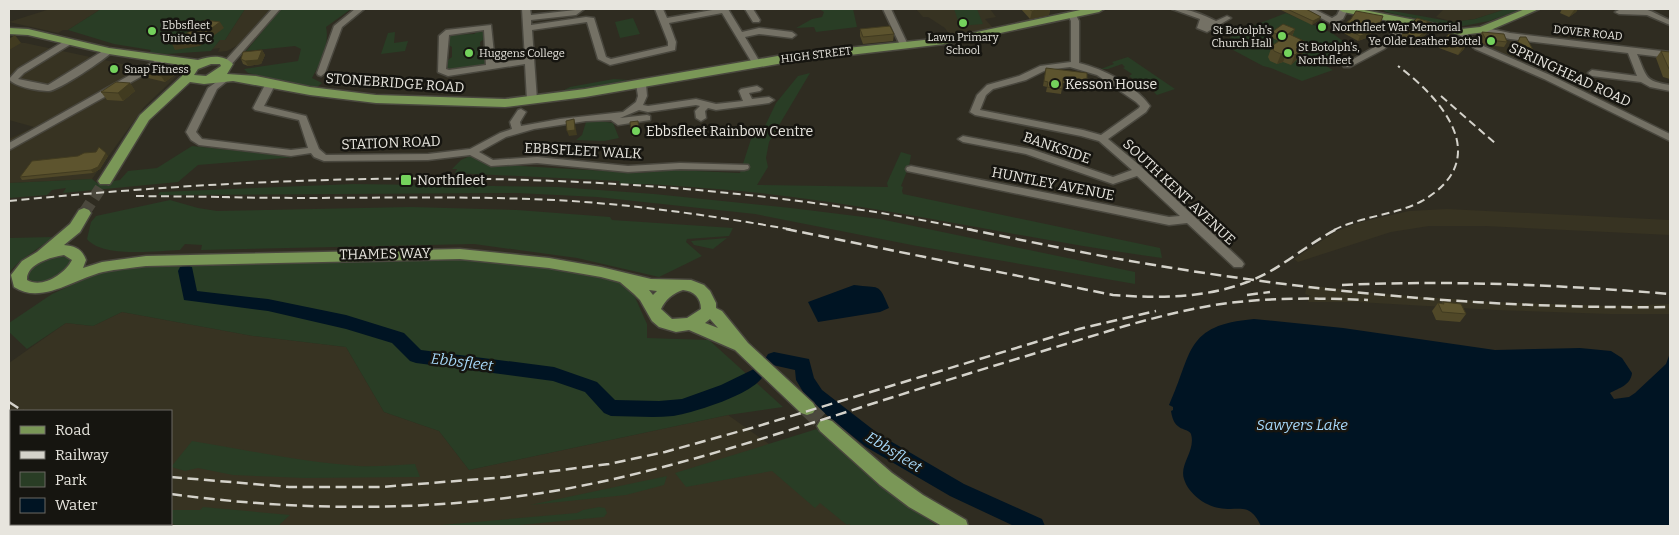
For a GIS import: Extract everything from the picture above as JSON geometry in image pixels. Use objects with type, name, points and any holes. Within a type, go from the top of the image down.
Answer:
[{"type":"main road","name":"HIGH STREET","points":[[532,100],[757,64],[957,39],[1099,9]]},
{"type":"main road","points":[[1344,9],[1461,32],[1486,28],[1534,9]]},
{"type":"main road","points":[[9,31],[28,32],[110,51],[162,60],[196,75]]},
{"type":"main road","points":[[105,181],[144,118],[169,94],[214,60]]},
{"type":"main road","name":"STONEBRIDGE ROAD","points":[[214,60],[223,61],[227,66],[256,80]]},
{"type":"main road","points":[[216,82],[227,66]]},
{"type":"main road","name":"STONEBRIDGE ROAD","points":[[196,75],[216,82],[233,77],[337,95],[411,101],[505,104],[532,100]]},
{"type":"main road","points":[[34,259],[75,228],[84,214]]},
{"type":"main road","points":[[63,280],[75,269],[75,228]]},
{"type":"main road","name":"THAMES WAY","points":[[146,261],[140,259],[76,256],[56,251],[34,259],[25,266],[19,275],[18,282],[22,286],[37,289],[102,267],[146,261],[442,254],[522,259],[577,268],[652,285],[675,286]]},
{"type":"main road","name":"THAMES WAY","points":[[622,278],[640,291],[653,309]]},
{"type":"main road","points":[[675,286],[688,286],[701,290],[708,302],[708,310],[699,320],[681,327],[664,322],[656,316],[653,309],[659,296],[675,286]]},
{"type":"main road","points":[[708,310],[716,315],[742,347],[807,408]]},
{"type":"main road","points":[[690,324],[717,334],[742,347]]},
{"type":"main road","points":[[826,426],[886,479],[916,501],[958,526]]},
{"type":"street","points":[[227,66],[276,9]]},
{"type":"street","points":[[321,73],[338,26],[360,9]]},
{"type":"street","points":[[532,100],[526,13],[576,13],[580,9]]},
{"type":"street","points":[[528,28],[586,19],[591,20],[602,59],[606,62],[672,48],[672,42],[659,9]]},
{"type":"street","points":[[749,9],[756,20]]},
{"type":"street","points":[[887,9],[904,46]]},
{"type":"street","points":[[1176,9],[1205,18],[1201,28],[1207,29],[1227,18]]},
{"type":"street","points":[[1308,9],[1332,21],[1338,19],[1344,9]]},
{"type":"street","points":[[664,21],[724,10],[757,64]]},
{"type":"street","points":[[1619,12],[1645,11],[1670,23]]},
{"type":"street","points":[[1072,15],[1075,21],[1075,66]]},
{"type":"street","points":[[1347,65],[1372,54],[1394,40],[1411,22]]},
{"type":"street","points":[[491,66],[488,27],[446,33],[442,36],[441,70],[444,72],[491,66],[530,61]]},
{"type":"street","name":"DOVER ROAD","points":[[1486,28],[1503,35],[1670,55]]},
{"type":"street","points":[[740,35],[757,31],[792,35]]},
{"type":"street","name":"SPRINGHEAD ROAD","points":[[1461,32],[1477,47],[1560,83],[1670,138]]},
{"type":"street","points":[[68,42],[17,74],[13,79],[18,83],[49,88],[110,51]]},
{"type":"street","points":[[214,60],[242,48]]},
{"type":"street","points":[[1631,49],[1642,78]]},
{"type":"street","points":[[9,146],[162,60]]},
{"type":"street","points":[[1075,66],[1107,76],[1145,106],[1144,110],[1102,139],[1083,133],[975,112],[981,94],[990,86],[1020,78],[1045,67],[1075,66]]},
{"type":"street","points":[[1592,73],[1642,78],[1653,85],[1670,88]]},
{"type":"street","points":[[216,82],[191,132],[199,142],[291,153],[314,150],[303,118],[258,107],[271,83]]},
{"type":"street","points":[[521,112],[515,122],[517,130],[581,119],[615,117],[630,112],[637,107],[643,96],[641,84]]},
{"type":"street","points":[[748,102],[744,91],[756,89]]},
{"type":"street","points":[[637,107],[648,109],[696,102],[716,107],[769,100]]},
{"type":"street","points":[[701,118],[700,111],[706,104]]},
{"type":"street","points":[[615,117],[618,122],[647,118]]},
{"type":"street","name":"EBBSFLEET WALK","points":[[472,152],[503,135],[517,130]]},
{"type":"street","name":"SOUTH KENT AVENUE","points":[[1102,139],[1238,264]]},
{"type":"street","name":"BANKSIDE","points":[[963,140],[1028,151],[1113,182],[1139,171]]},
{"type":"street","name":"STATION ROAD","points":[[314,150],[324,158],[334,159],[439,156],[472,152]]},
{"type":"street","name":"EBBSFLEET WALK","points":[[472,152],[491,163],[537,160],[628,169],[680,166],[744,167]]},
{"type":"street","name":"HUNTLEY AVENUE","points":[[911,169],[1170,221],[1190,219]]},
{"type":"shaded area","points":[[50,9],[101,9],[68,30],[58,33],[9,22]]},
{"type":"shaded area","points":[[245,9],[270,9],[242,43],[227,51],[218,52],[220,48],[212,49],[220,40],[225,40]]},
{"type":"shaded area","name":"Lawn Primary School","points":[[916,9],[990,9],[996,17],[985,19],[993,28],[950,36],[945,28],[928,17],[923,17]]},
{"type":"shaded area","points":[[1444,9],[1506,9],[1475,19],[1454,22],[1436,17]]},
{"type":"shaded area","points":[[1479,37],[1514,41],[1516,44],[1516,40],[1521,41],[1529,54],[1520,47],[1518,49],[1521,53],[1512,59],[1484,47]]},
{"type":"shaded area","points":[[9,42],[25,43],[137,67],[156,68],[180,73],[144,107],[92,179],[9,183],[9,139],[34,127],[9,120]]},
{"type":"shaded area","points":[[1447,209],[1670,220],[1670,235],[1485,226],[1429,226],[1391,232],[1298,262],[1294,259],[1335,232],[1357,223],[1409,211]]},
{"type":"shaded area","points":[[1307,285],[1381,294],[1494,302],[1612,306],[1670,304],[1670,314],[1610,314],[1358,302],[1309,302],[1306,297],[1311,296],[1305,294]]},
{"type":"shaded area","points":[[122,312],[253,336],[346,347],[384,412],[439,431],[469,470],[728,415],[885,526],[9,526],[9,363],[66,323],[93,326]]},
{"type":"green space","name":"Ebbsfleet United FC","points":[[101,9],[245,9],[225,40],[220,40],[211,51],[167,54],[149,53],[151,50],[114,44],[68,30]]},
{"type":"green space","points":[[281,9],[351,9],[326,27],[327,40],[321,60],[312,78],[322,83],[316,88],[248,73],[244,69],[298,61],[301,49],[295,46],[246,51]]},
{"type":"green space","points":[[819,9],[853,9],[857,27],[816,32],[814,27],[796,28],[812,19],[822,17],[824,12]]},
{"type":"green space","points":[[954,9],[977,9],[983,24],[960,26]]},
{"type":"green space","points":[[1382,9],[1454,22],[1475,19],[1506,9],[1522,9],[1489,21],[1463,26],[1442,25],[1386,12]]},
{"type":"green space","points":[[1286,13],[1332,33],[1351,47],[1321,63],[1333,70],[1302,81],[1263,66],[1220,43],[1255,25]]},
{"type":"green space","points":[[633,18],[640,34],[620,38],[615,22]]},
{"type":"green space","points":[[481,29],[485,29],[487,37],[480,42],[481,54],[487,57],[487,65],[445,71],[444,63],[452,57],[452,47],[445,43],[447,35],[474,34]]},
{"type":"green space","points":[[395,32],[394,43],[408,41],[405,51],[381,54],[388,33]]},
{"type":"green space","points":[[1128,57],[1175,89],[1157,95],[1154,92],[1157,91],[1152,87],[1145,88],[1138,80],[1125,82],[1133,79],[1129,76],[1132,74],[1123,68],[1125,67],[1122,64],[1108,69],[1101,69],[1114,64],[1112,62]]},
{"type":"green space","points":[[810,73],[769,142],[766,158],[768,167],[757,185],[888,187],[887,183],[901,152],[911,155],[901,186],[903,187],[903,194],[1160,248],[1162,258],[829,202],[717,189],[619,184],[620,181],[455,173],[457,169],[452,169],[461,160],[472,155],[486,164],[639,173],[675,170],[740,173],[751,139],[765,126],[776,103],[798,76]]},
{"type":"green space","points":[[614,79],[642,81],[559,93],[570,87]]},
{"type":"green space","points":[[600,121],[613,123],[619,138],[604,141],[576,140],[582,135],[586,122]]},
{"type":"green space","points":[[192,146],[295,157],[198,165],[178,182],[63,193],[66,188],[52,190],[47,195],[9,198],[9,183],[92,179],[97,183],[120,180],[128,171],[157,168]]},
{"type":"green space","points":[[354,184],[558,187],[654,194],[880,219],[1135,272],[1135,284],[917,246],[755,214],[597,197],[517,193],[158,195],[160,192]]},
{"type":"green space","points":[[170,200],[217,211],[411,207],[517,210],[610,217],[612,220],[733,228],[729,236],[687,239],[686,242],[702,256],[659,277],[577,258],[474,244],[201,250],[202,245],[185,244],[180,250],[130,252],[105,249],[94,245],[87,239],[91,222],[96,216]]},
{"type":"green space","points":[[54,237],[20,261],[9,272],[9,238]]},
{"type":"green space","points":[[727,238],[713,249],[694,245],[691,241]]},
{"type":"green space","points":[[59,256],[69,258],[71,261],[66,271],[60,276],[40,282],[29,279],[29,271],[38,263]]},
{"type":"green space","points":[[460,258],[571,270],[617,281],[637,293],[634,295],[647,324],[647,338],[709,340],[783,407],[728,415],[469,470],[439,431],[384,412],[346,347],[253,336],[122,312],[93,326],[66,323],[27,349],[9,332],[9,323],[52,294],[94,275],[95,272],[130,265]]},
{"type":"green space","points":[[820,428],[894,496],[937,526],[847,525],[820,503],[815,508],[772,471],[686,487],[675,473]]},
{"type":"green space","points":[[192,441],[295,459],[337,464],[372,466],[415,464],[420,477],[304,478],[233,475],[198,468],[185,471],[172,466]]},
{"type":"green space","points":[[667,476],[664,485],[626,495],[530,505]]},
{"type":"green space","points":[[203,507],[290,515],[278,526],[176,526],[172,523],[172,510],[200,510]]},
{"type":"green space","points":[[599,507],[605,508],[607,513],[604,517],[509,526],[430,526],[577,513]]},
{"type":"water","points":[[854,285],[877,288],[883,294],[889,308],[880,312],[818,322],[808,302]]},
{"type":"water","name":"Sawyers Lake","points":[[1254,319],[1343,328],[1495,350],[1580,348],[1611,351],[1622,358],[1632,373],[1627,383],[1610,393],[1614,399],[1629,397],[1635,393],[1666,364],[1670,353],[1670,526],[1261,526],[1257,518],[1248,510],[1226,509],[1208,505],[1193,494],[1184,479],[1184,468],[1192,440],[1191,434],[1175,423],[1171,411],[1173,407],[1169,405],[1188,357],[1194,345],[1203,335],[1231,322]]},
{"type":"building","points":[[1287,9],[1306,9],[1321,17],[1313,21]]},
{"type":"building","points":[[1356,11],[1383,16],[1381,21],[1368,33],[1360,36],[1342,26],[1351,19]]},
{"type":"building","points":[[1417,18],[1432,23],[1418,38],[1403,32]]},
{"type":"building","points":[[205,20],[220,22],[197,39],[172,44]]},
{"type":"building","points":[[1283,24],[1295,29],[1284,37],[1272,32]]},
{"type":"building","points":[[890,26],[894,34],[863,37],[860,29]]},
{"type":"building","points":[[1482,32],[1504,34],[1507,42],[1489,40],[1485,38]]},
{"type":"building","points":[[1289,34],[1308,43],[1295,55],[1287,52],[1281,54],[1274,51],[1272,46]]},
{"type":"building","points":[[1449,34],[1468,41],[1463,47],[1443,40]]},
{"type":"building","points":[[1520,37],[1526,37],[1533,50],[1518,42]]},
{"type":"building","points":[[262,50],[258,60],[245,61],[241,59],[243,52]]},
{"type":"building","points":[[1661,51],[1670,52],[1670,70],[1669,69]]},
{"type":"building","points":[[155,64],[174,68],[161,76],[141,72]]},
{"type":"building","points":[[1046,68],[1087,73],[1087,80],[1063,78],[1062,89],[1047,87],[1048,82],[1044,81]]},
{"type":"building","points":[[116,82],[130,83],[118,93],[101,92]]},
{"type":"building","points":[[574,119],[575,130],[567,131],[566,121]]},
{"type":"building","points":[[638,121],[639,130],[631,132],[630,122]]},
{"type":"building","points":[[99,147],[106,153],[98,167],[91,170],[20,177],[32,161],[78,156],[84,153],[96,152]]},
{"type":"building","points":[[1443,302],[1461,304],[1466,314],[1442,312],[1438,303],[1444,304]]},
{"type":"waterway","name":"Ebbsfleet","points":[[186,271],[190,296],[268,305],[346,322],[398,338],[416,356],[554,374],[591,387],[611,408],[674,408],[728,390],[754,376]]},
{"type":"waterway","name":"Ebbsfleet","points":[[774,359],[803,364],[805,380],[815,395],[873,441],[957,490],[1035,526]]},
{"type":"tunnel","points":[[84,213],[105,181]]},
{"type":"tunnel","points":[[807,408],[826,426]]},
{"type":"railway","points":[[1334,230],[1345,225],[1412,206],[1422,201],[1443,185],[1455,168],[1458,149],[1454,131],[1445,113],[1432,96],[1398,66]]},
{"type":"railway","points":[[1441,96],[1496,144]]},
{"type":"railway","points":[[9,201],[129,190],[250,183],[371,179],[492,179],[614,184],[734,194],[854,209],[973,230]]},
{"type":"railway","points":[[136,196],[229,197]]},
{"type":"railway","points":[[222,197],[440,197],[571,201],[683,212],[794,230]]},
{"type":"railway","points":[[786,229],[1113,295],[1153,297],[1193,295],[1213,292],[1254,280]]},
{"type":"railway","points":[[967,229],[1080,252],[1254,280]]},
{"type":"railway","points":[[1254,280],[1278,267],[1337,229]]},
{"type":"railway","points":[[1254,280],[1343,291],[1474,302],[1604,307],[1670,307]]},
{"type":"railway","points":[[1342,285],[1506,284],[1670,294]]},
{"type":"railway","points":[[1247,295],[1270,292]]},
{"type":"railway","points":[[172,494],[265,504],[360,507],[454,503],[548,492],[628,476],[706,455],[960,376],[1169,314],[1234,302],[1272,299],[1368,300]]},
{"type":"railway","points":[[172,477],[289,487],[381,487],[506,477],[609,464],[665,452],[755,427],[1079,329],[1156,311]]},
{"type":"railway","points":[[9,402],[21,410]]},
{"type":"place","name":"Lawn Primary School","points":[[963,23]]},
{"type":"place","name":"Northfleet War Memorial","points":[[1322,27]]},
{"type":"place","name":"Ebbsfleet United FC","points":[[152,31]]},
{"type":"place","name":"St Botolph's Church Hall","points":[[1282,36]]},
{"type":"place","name":"Ye Olde Leather Bottel","points":[[1491,41]]},
{"type":"place","name":"Huggens College","points":[[469,53]]},
{"type":"place","name":"St Botolph's, Northfleet","points":[[1288,53]]},
{"type":"place","name":"Snap Fitness","points":[[114,69]]},
{"type":"place","name":"Kesson House","points":[[1055,84]]},
{"type":"place","name":"Ebbsfleet Rainbow Centre","points":[[636,131]]},
{"type":"place","name":"Northfleet","points":[[406,180]]}]
